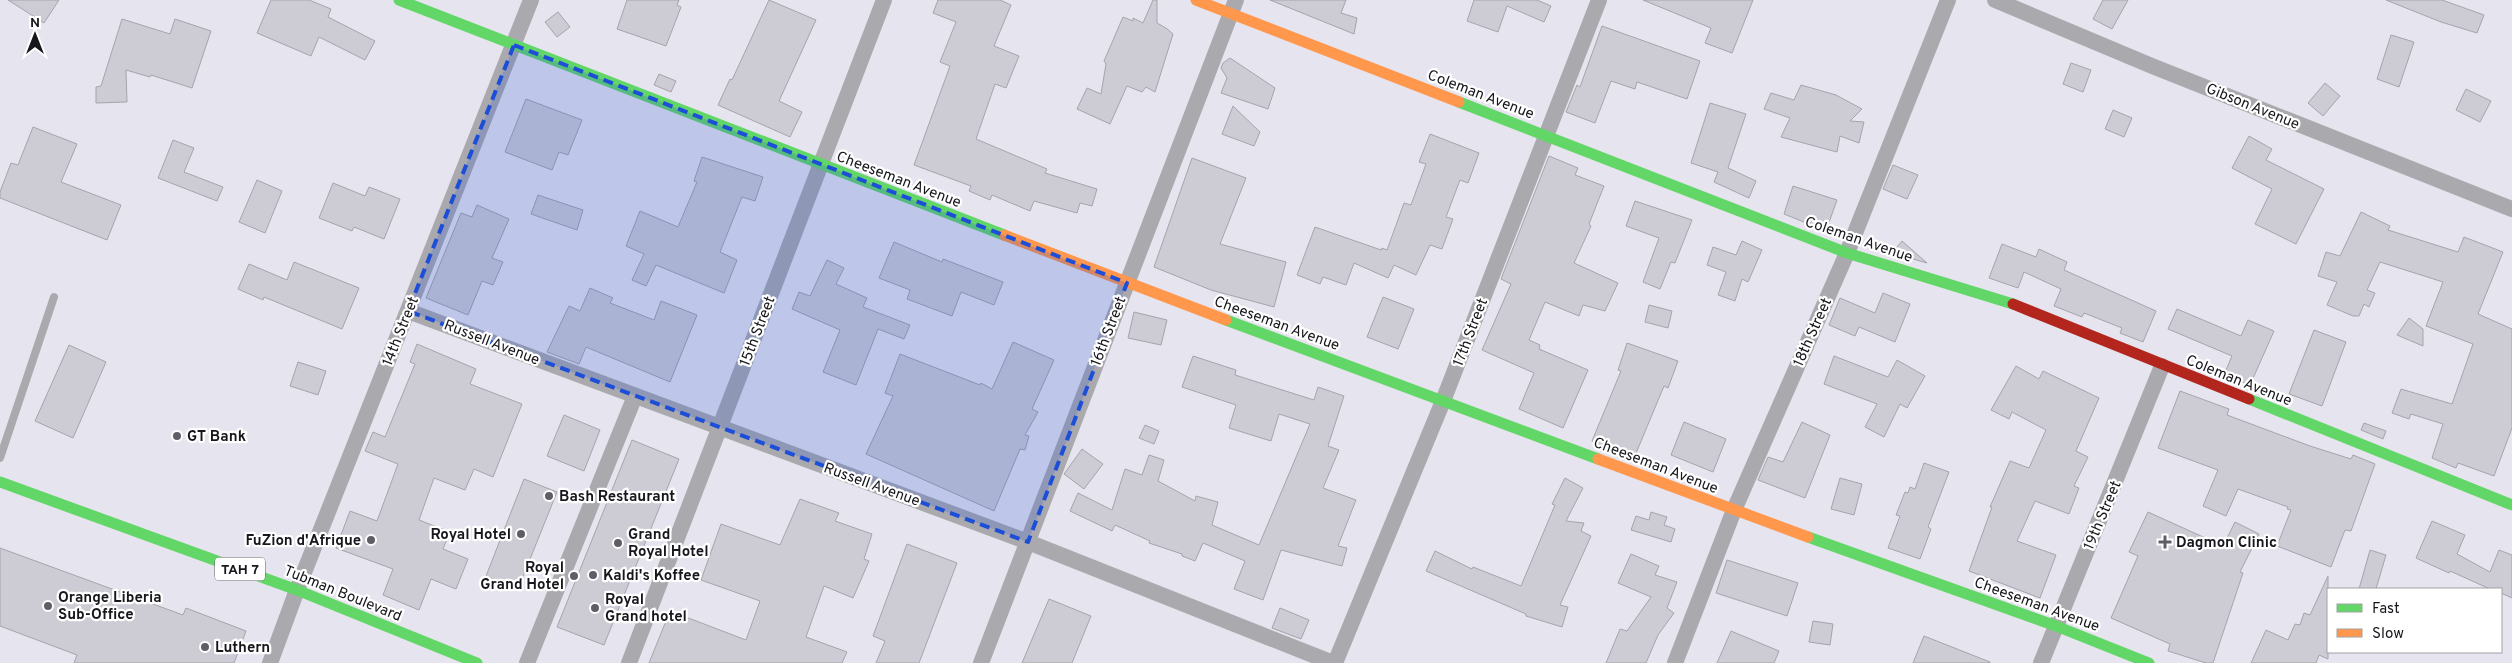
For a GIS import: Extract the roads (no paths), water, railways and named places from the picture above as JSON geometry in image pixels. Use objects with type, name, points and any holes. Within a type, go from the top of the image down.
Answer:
[{"type":"main road","name":"Cheeseman Avenue","points":[[399,0],[1127,283],[1734,510],[2056,626],[2149,663]]},
{"type":"main road","name":"Coleman Avenue","points":[[1196,0],[1233,7],[1546,135],[1847,253],[2006,301],[2162,366],[2512,504]]},
{"type":"main road","name":"Tubman Boulevard","points":[[0,482],[297,590],[478,663]]},
{"type":"street","name":"14th Street","points":[[270,663],[297,590],[531,0]]},
{"type":"street","name":"15th Street","points":[[629,663],[884,0]]},
{"type":"street","name":"17th Street","points":[[1334,663],[1444,401],[1599,0]]},
{"type":"street","name":"18th Street","points":[[1675,663],[1734,510],[1847,253],[1948,0]]},
{"type":"street","name":"Gibson Avenue","points":[[1995,0],[2152,66],[2512,209]]},
{"type":"street","name":"16th Street","points":[[981,663],[1233,7]]},
{"type":"street","name":"Russell Avenue","points":[[408,311],[1028,542],[1334,663]]},
{"type":"street","name":"19th Street","points":[[2041,663],[2162,366]]},
{"type":"street","points":[[527,663],[635,396]]},
{"type":"lane","points":[[0,458],[54,296]]},
{"type":"place","name":"GT Bank","points":[[177,436]]},
{"type":"place","name":"Bash Restaurant","points":[[549,496]]},
{"type":"place","name":"Royal Hotel","points":[[521,534]]},
{"type":"place","name":"FuZion d'Afrique","points":[[371,540]]},
{"type":"place","name":"Dagmon Clinic","points":[[2165,542]]},
{"type":"place","name":"Grand Royal Hotel","points":[[618,543]]},
{"type":"place","name":"Kaldi's Koffee","points":[[593,575]]},
{"type":"place","name":"Royal Grand Hotel","points":[[574,576]]},
{"type":"place","name":"Orange Liberia Sub-Office","points":[[48,606]]},
{"type":"place","name":"Royal Grand hotel","points":[[595,608]]},
{"type":"place","name":"Luthern","points":[[205,647]]}]
